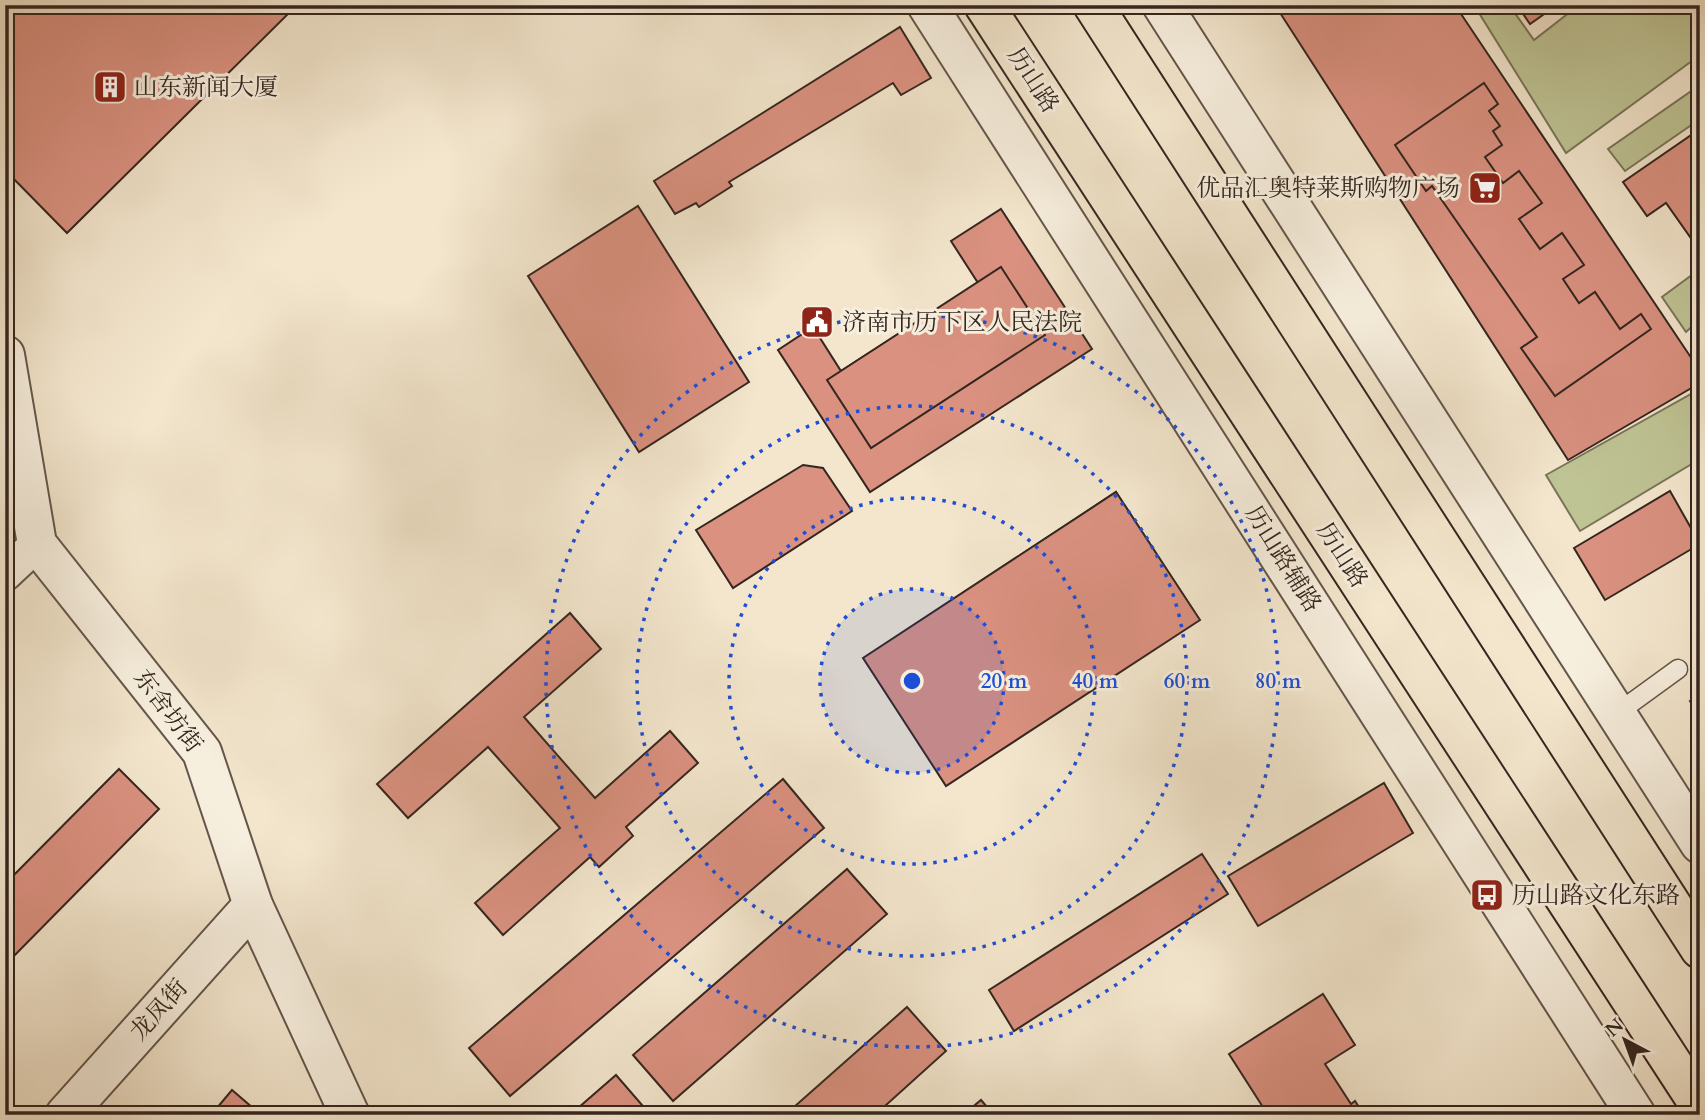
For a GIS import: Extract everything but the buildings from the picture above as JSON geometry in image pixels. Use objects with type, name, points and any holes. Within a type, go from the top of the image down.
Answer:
[{"type":"main road","name":"历山路","points":[[984,5],[1700,1105]]},
{"type":"main road","points":[[1093,5],[1700,949]]},
{"type":"street","name":"历山路辅路","points":[[928,5],[1636,1115]]},
{"type":"street","points":[[1162,5],[1700,844]]},
{"type":"street","name":"东舍坊街","points":[[5,355],[37,544],[202,752],[253,905],[350,1115]]},
{"type":"street","points":[[5,574],[37,544]]},
{"type":"street","name":"龙凤街","points":[[65,1115],[253,905]]},
{"type":"lane","points":[[1616,714],[1678,669]]},
{"type":"green space","points":[[1474,5],[1509,5],[1534,40],[1579,5],[1700,5],[1700,55],[1566,153]]},
{"type":"green space","points":[[1700,85],[1700,119],[1625,171],[1608,149]]},
{"type":"green space","points":[[1700,269],[1700,319],[1686,332],[1662,297]]},
{"type":"green space","points":[[1700,389],[1700,459],[1580,531],[1546,475]]},
{"type":"place","name":"山东新闻大厦","points":[[110,87]]},
{"type":"place","name":"优品汇奥特莱斯购物广场","points":[[1485,188]]},
{"type":"place","name":"济南市历下区人民法院","points":[[817,322]]},
{"type":"place","name":"历山路文化东路","points":[[1487,895]]}]
